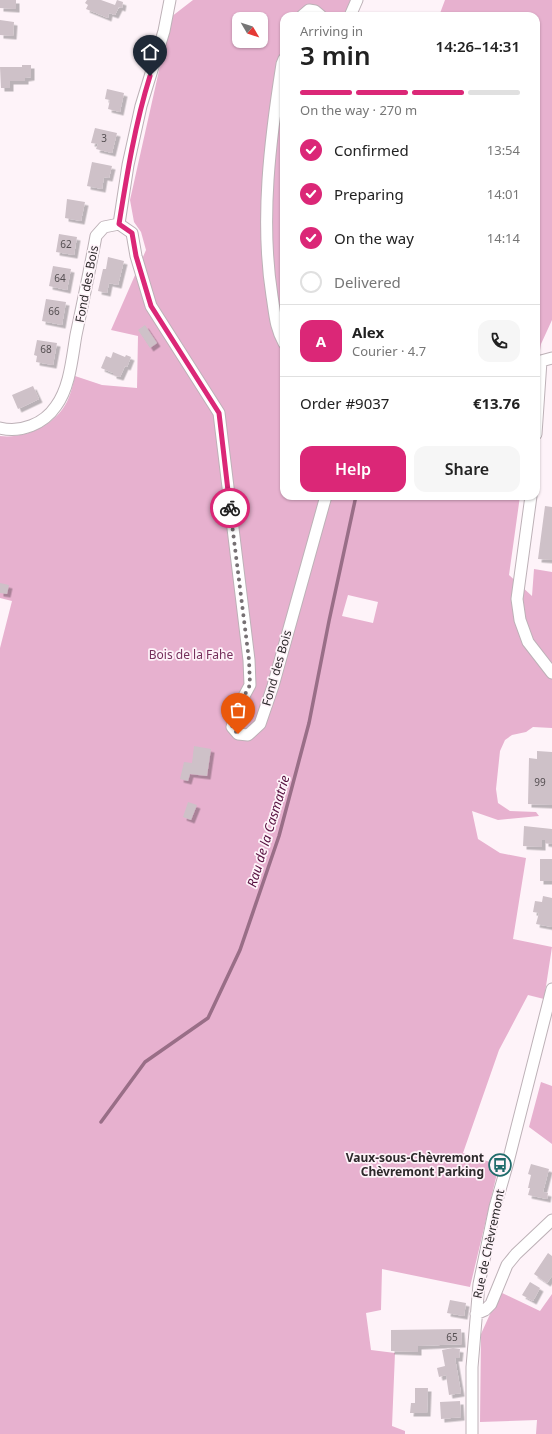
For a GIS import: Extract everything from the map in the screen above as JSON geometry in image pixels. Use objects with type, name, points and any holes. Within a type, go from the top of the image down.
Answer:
[{"type":"street","points":[[119,224],[128,165],[141,106],[164,31],[170,0]]},
{"type":"street","points":[[352,12],[357,0]]},
{"type":"street","points":[[307,12],[309,10],[316,12]]},
{"type":"street","points":[[280,76],[274,114],[266,222],[270,287],[277,331],[280,336]]},
{"type":"street","name":"Fond des Bois","points":[[0,428],[15,430],[31,426],[51,412],[60,400],[69,373],[96,236],[104,227],[119,224],[132,233],[136,256],[151,306],[219,413],[249,660],[250,685],[236,711],[232,727],[238,734],[248,735],[260,724],[273,686],[325,500]]},
{"type":"street","points":[[540,376],[541,361],[552,358]]},
{"type":"street","points":[[530,500],[516,599],[520,620],[528,642],[552,673]]},
{"type":"street","name":"Rue de Chèvremont","points":[[472,1434],[472,1367],[479,1284],[495,1207],[552,989]]},
{"type":"street","points":[[476,1314],[485,1310],[491,1304],[507,1265],[516,1254],[552,1220]]},
{"type":"green space","name":"Bois de la Fahe","points":[[193,0],[357,0],[352,12],[280,12],[280,500],[519,500],[509,575],[532,596],[534,569],[552,572],[552,728],[533,727],[526,732],[512,735],[505,740],[500,751],[496,789],[498,803],[510,811],[536,812],[539,816],[498,820],[472,811],[478,839],[500,853],[526,858],[513,939],[552,947],[544,999],[528,995],[499,1050],[463,1153],[499,1165],[470,1287],[382,1269],[381,1310],[366,1313],[371,1350],[395,1353],[392,1426],[405,1431],[405,1434],[0,1434],[0,648],[12,601],[0,598],[0,436],[21,435],[41,428],[50,422],[64,407],[70,394],[75,376],[102,385],[137,388],[138,336],[111,330],[146,250],[141,232],[134,222],[130,200],[171,17]],"holes":[[[348,595],[378,602],[373,623],[342,616]]]},
{"type":"green space","points":[[445,0],[552,0],[552,320],[541,344],[540,351],[540,12],[440,12]]},
{"type":"green space","points":[[541,1082],[552,1086],[552,1144],[529,1127]]},
{"type":"green space","points":[[500,1292],[540,1311],[552,1294],[552,1434],[536,1434],[537,1420],[480,1422],[481,1334]]},
{"type":"building","points":[[0,0],[16,0],[16,9],[0,8]]},
{"type":"building","points":[[87,0],[101,0],[115,5],[117,0],[123,2],[122,8],[119,7],[115,15],[109,13],[108,18],[86,9],[88,5],[85,3]]},
{"type":"building","points":[[0,20],[14,22],[13,36],[0,35]]},
{"type":"building","points":[[22,65],[31,65],[31,77],[25,78],[25,81],[10,81],[10,88],[1,88],[0,67],[22,67]]},
{"type":"building","points":[[107,89],[124,93],[120,112],[108,109],[110,100],[105,99]]},
{"type":"building","points":[[95,128],[117,133],[112,153],[96,149],[98,144],[91,143]]},
{"type":"building","points":[[92,162],[112,166],[109,178],[104,177],[102,189],[87,186]]},
{"type":"building","points":[[67,199],[85,202],[81,221],[65,218]]},
{"type":"building","points":[[59,234],[77,237],[74,255],[56,252]]},
{"type":"building","points":[[108,257],[124,261],[118,285],[109,283],[107,293],[98,291],[103,269],[106,269]]},
{"type":"building","points":[[53,266],[71,269],[67,290],[49,286]]},
{"type":"building","points":[[46,299],[66,302],[62,325],[42,321]]},
{"type":"building","points":[[145,325],[157,343],[150,348],[138,330]]},
{"type":"building","points":[[37,340],[57,343],[53,365],[36,362],[37,356],[34,355]]},
{"type":"building","points":[[113,352],[125,357],[126,355],[131,357],[127,367],[125,366],[120,377],[101,368],[106,356],[111,358]]},
{"type":"building","points":[[33,386],[39,399],[18,409],[12,395]]},
{"type":"building","points":[[545,506],[552,507],[552,560],[538,559]]},
{"type":"building","points":[[0,583],[9,585],[7,594],[0,593]]},
{"type":"building","points":[[194,746],[211,749],[207,776],[190,774],[188,781],[180,779],[184,762],[192,763]]},
{"type":"building","points":[[537,751],[552,752],[552,805],[528,804],[529,758],[537,759]]},
{"type":"building","points":[[188,802],[197,805],[191,820],[183,817]]},
{"type":"building","points":[[524,826],[552,829],[552,844],[545,843],[545,840],[542,840],[542,847],[523,846]]},
{"type":"building","points":[[540,859],[552,859],[552,881],[540,881]]},
{"type":"building","points":[[543,896],[552,898],[552,927],[536,924],[539,913],[533,912],[535,901],[542,902]]},
{"type":"building","points":[[531,1164],[549,1169],[543,1192],[548,1193],[547,1199],[528,1195],[531,1175],[528,1174]]},
{"type":"building","points":[[548,1253],[552,1256],[552,1276],[547,1283],[534,1274]]},
{"type":"building","points":[[530,1282],[540,1288],[533,1301],[522,1295]]},
{"type":"building","points":[[450,1300],[466,1303],[464,1316],[447,1313]]},
{"type":"building","points":[[461,1329],[462,1344],[418,1346],[418,1352],[391,1351],[391,1330]]},
{"type":"building","points":[[453,1348],[460,1349],[459,1358],[455,1358],[461,1393],[449,1395],[446,1375],[439,1377],[437,1368],[445,1366],[442,1350]]},
{"type":"building","points":[[415,1388],[428,1388],[427,1413],[410,1413],[411,1403],[415,1403]]},
{"type":"building","points":[[460,1401],[461,1417],[441,1419],[440,1402]]},
{"type":"waterway","name":"Rau de la Casmatrie","points":[[101,1122],[145,1062],[208,1018],[240,950],[279,836],[309,723],[355,500]]},
{"type":"way so far","points":[[230,508],[249,660],[250,685],[236,711],[232,727],[238,734]]},
{"type":"place","name":"Vaux-sous-Chèvremont Chèvremont Parking","points":[[500,1165]]},
{"type":"route","points":[[150,76],[141,106],[128,165],[119,224],[132,233],[136,256],[151,306],[219,413],[230,508]]}]
